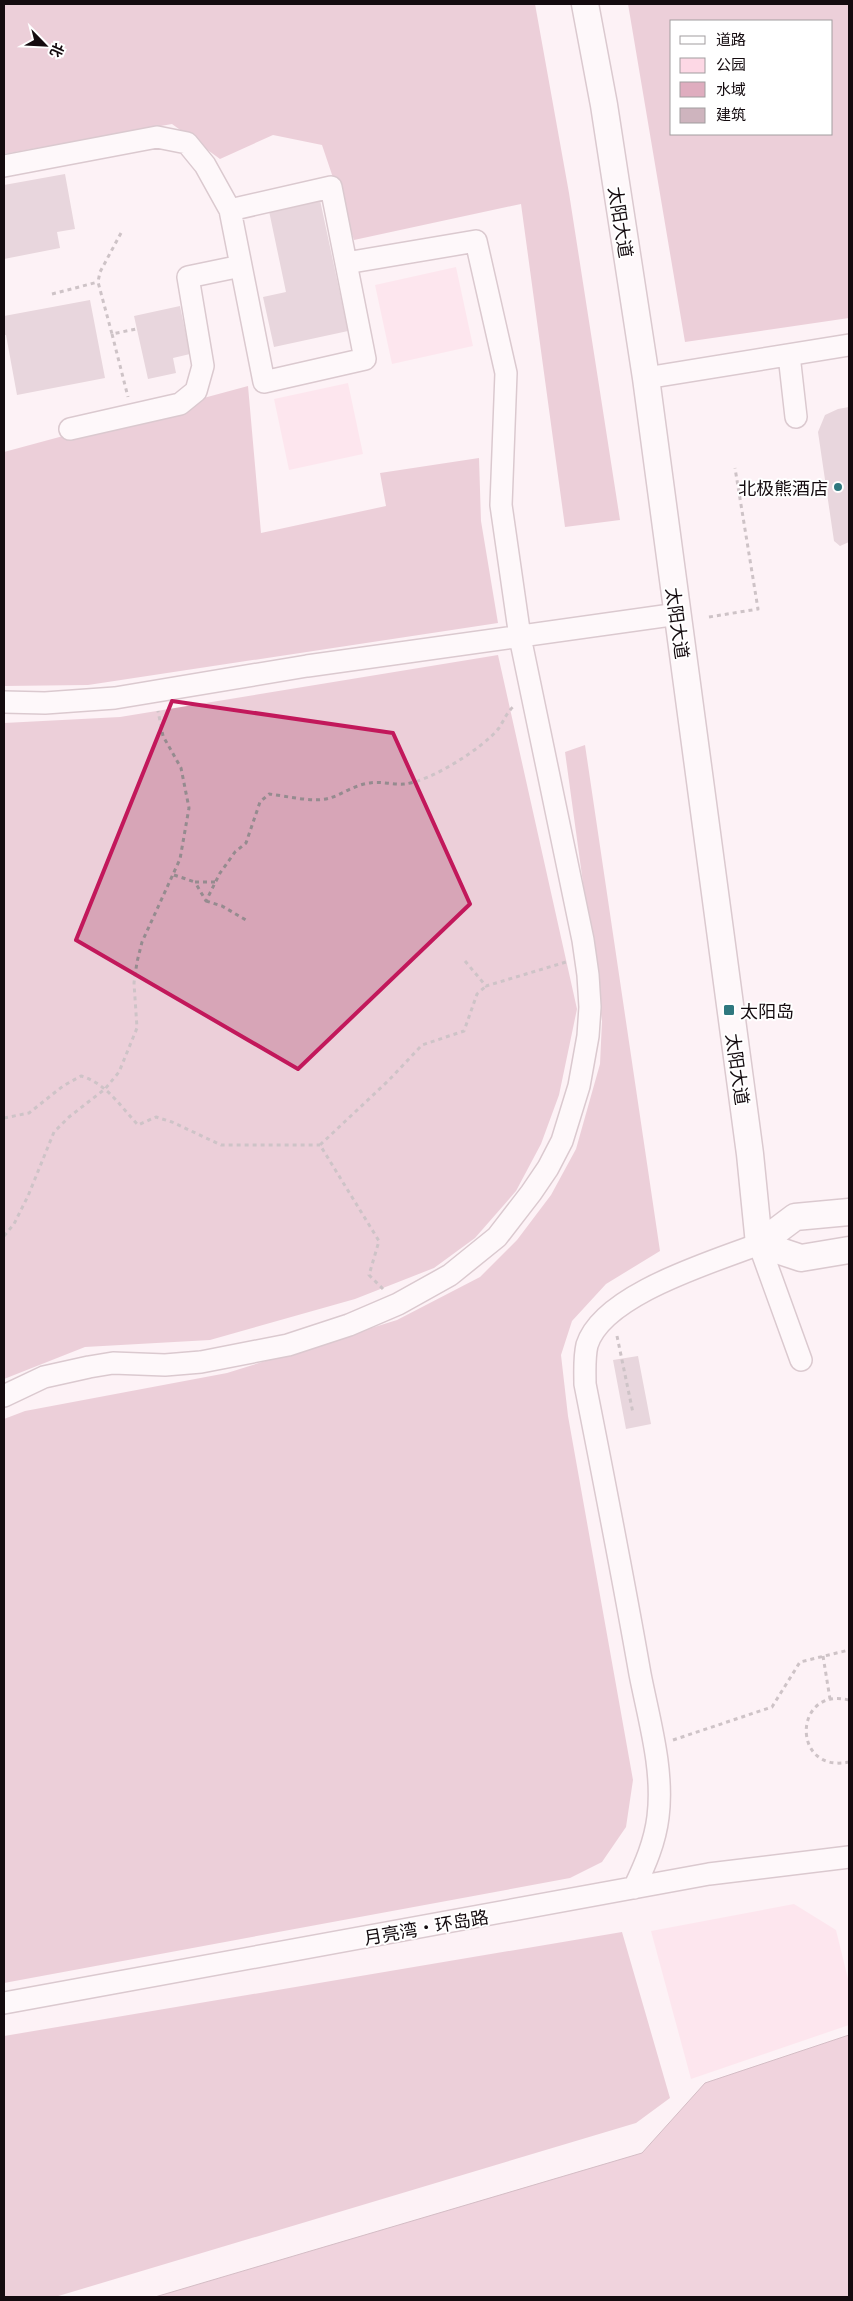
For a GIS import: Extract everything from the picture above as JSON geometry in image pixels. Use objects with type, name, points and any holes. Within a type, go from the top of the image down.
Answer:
[{"type":"main road","name":"太阳大道","points":[[585,4],[604,105],[646,378],[749,1144],[759,1244]]},
{"type":"main road","points":[[759,1244],[796,1217],[849,1212]]},
{"type":"main road","points":[[759,1244],[801,1258],[849,1250]]},
{"type":"street","points":[[4,166],[157,137],[187,143],[205,165],[230,210],[264,382],[365,359],[331,187],[230,210]]},
{"type":"street","points":[[4,1396],[44,1377],[89,1367],[113,1363],[165,1365],[201,1362],[288,1345],[349,1325],[398,1304],[450,1275],[497,1237],[548,1168],[562,1141],[571,1113],[584,1062],[590,1007],[585,956],[520,637],[501,505],[506,373],[476,241],[346,263]]},
{"type":"street","points":[[70,429],[180,404],[196,391],[203,366],[188,277],[241,266]]},
{"type":"street","points":[[646,378],[849,345]]},
{"type":"street","points":[[789,355],[796,417]]},
{"type":"street","points":[[4,702],[78,701],[158,691],[307,666],[678,614]]},
{"type":"street","points":[[634,1888],[647,1862],[658,1817],[660,1795],[620,1558],[585,1384],[585,1360],[588,1344],[598,1325],[612,1311],[668,1280],[759,1244],[801,1360]]},
{"type":"street","name":"月亮湾·环岛路","points":[[4,2003],[709,1874],[849,1857]]},
{"type":"path","points":[[121,233],[100,272],[98,282],[132,415]]},
{"type":"path","points":[[52,294],[98,282]]},
{"type":"path","points":[[112,334],[136,329]]},
{"type":"path","points":[[709,617],[758,609],[735,468]]},
{"type":"path","points":[[4,1236],[14,1224],[28,1196],[54,1132],[69,1117],[105,1089],[119,1072],[137,1028],[134,983],[142,942],[180,859],[189,808],[181,768],[162,736],[158,720],[158,691]]},
{"type":"path","points":[[206,901],[215,882],[235,852],[246,843],[260,802],[269,794],[310,800],[330,798],[369,783],[404,784],[416,781],[453,765],[484,742],[498,728],[509,711],[517,703],[532,697]]},
{"type":"path","points":[[174,875],[195,882],[215,882]]},
{"type":"path","points":[[195,882],[206,901],[222,906],[246,920]]},
{"type":"path","points":[[4,1118],[29,1113],[63,1086],[81,1076],[94,1080],[105,1089],[138,1125],[156,1117],[172,1122],[221,1145],[320,1145],[389,1080],[422,1045],[464,1031],[477,994],[486,986],[585,956]]},
{"type":"path","points":[[465,960],[486,986]]},
{"type":"path","points":[[320,1145],[379,1241],[369,1275],[398,1304]]},
{"type":"path","points":[[612,1311],[633,1413]]},
{"type":"path","points":[[653,1746],[772,1707],[800,1662],[849,1650]]},
{"type":"path","points":[[823,1656],[830,1699]]},
{"type":"path","points":[[849,1700],[841,1698],[830,1699],[820,1703],[812,1710],[805,1730],[807,1741],[812,1751],[820,1758],[829,1763],[840,1764],[849,1762]]},
{"type":"highlighted area","points":[[172,701],[393,733],[470,904],[298,1069],[76,940]]},
{"type":"green space","points":[[456,267],[473,346],[392,364],[375,285]]},
{"type":"green space","points":[[348,383],[363,454],[289,470],[274,399]]},
{"type":"green space","points":[[794,1904],[836,1930],[849,1983],[849,2025],[691,2079],[651,1931]]},
{"type":"shaded area","points":[[4,4],[535,4],[569,193],[620,520],[565,527],[521,204],[354,240],[322,145],[273,135],[220,159],[172,124],[4,154]]},
{"type":"shaded area","points":[[628,4],[849,4],[849,318],[685,342]]},
{"type":"shaded area","points":[[248,386],[261,533],[386,506],[380,473],[479,458],[481,521],[498,623],[88,685],[4,686],[4,452]]},
{"type":"shaded area","points":[[498,655],[577,1009],[559,1095],[541,1144],[516,1191],[475,1238],[434,1268],[355,1299],[210,1340],[85,1347],[4,1379],[4,723],[120,717]]},
{"type":"shaded area","points":[[585,745],[660,1251],[606,1284],[572,1321],[561,1355],[568,1416],[633,1780],[626,1827],[602,1862],[570,1878],[4,1983],[4,1419],[25,1411],[227,1373],[397,1320],[480,1277],[517,1240],[551,1195],[576,1149],[600,1064],[602,1021],[565,752]]},
{"type":"shaded area","points":[[622,1932],[670,2098],[636,2123],[55,2297],[4,2297],[4,2036]]},
{"type":"water","points":[[849,2035],[849,2297],[155,2297],[642,2153],[705,2083]]},
{"type":"building","points":[[65,174],[75,229],[57,232],[60,248],[4,259],[4,185]]},
{"type":"building","points":[[320,200],[348,331],[274,347],[263,297],[286,292],[269,211]]},
{"type":"building","points":[[90,300],[105,378],[17,395],[6,335],[4,335],[4,316]]},
{"type":"building","points":[[180,306],[190,354],[173,358],[176,373],[148,379],[134,316]]},
{"type":"building","name":"北极熊酒店","points":[[849,407],[849,542],[840,546],[834,541],[818,432],[825,415],[838,409]]},
{"type":"building","points":[[638,1356],[651,1424],[626,1429],[613,1360]]},
{"type":"place","name":"北极熊酒店","points":[[838,487]]},
{"type":"place","name":"太阳岛","points":[[729,1010]]}]
